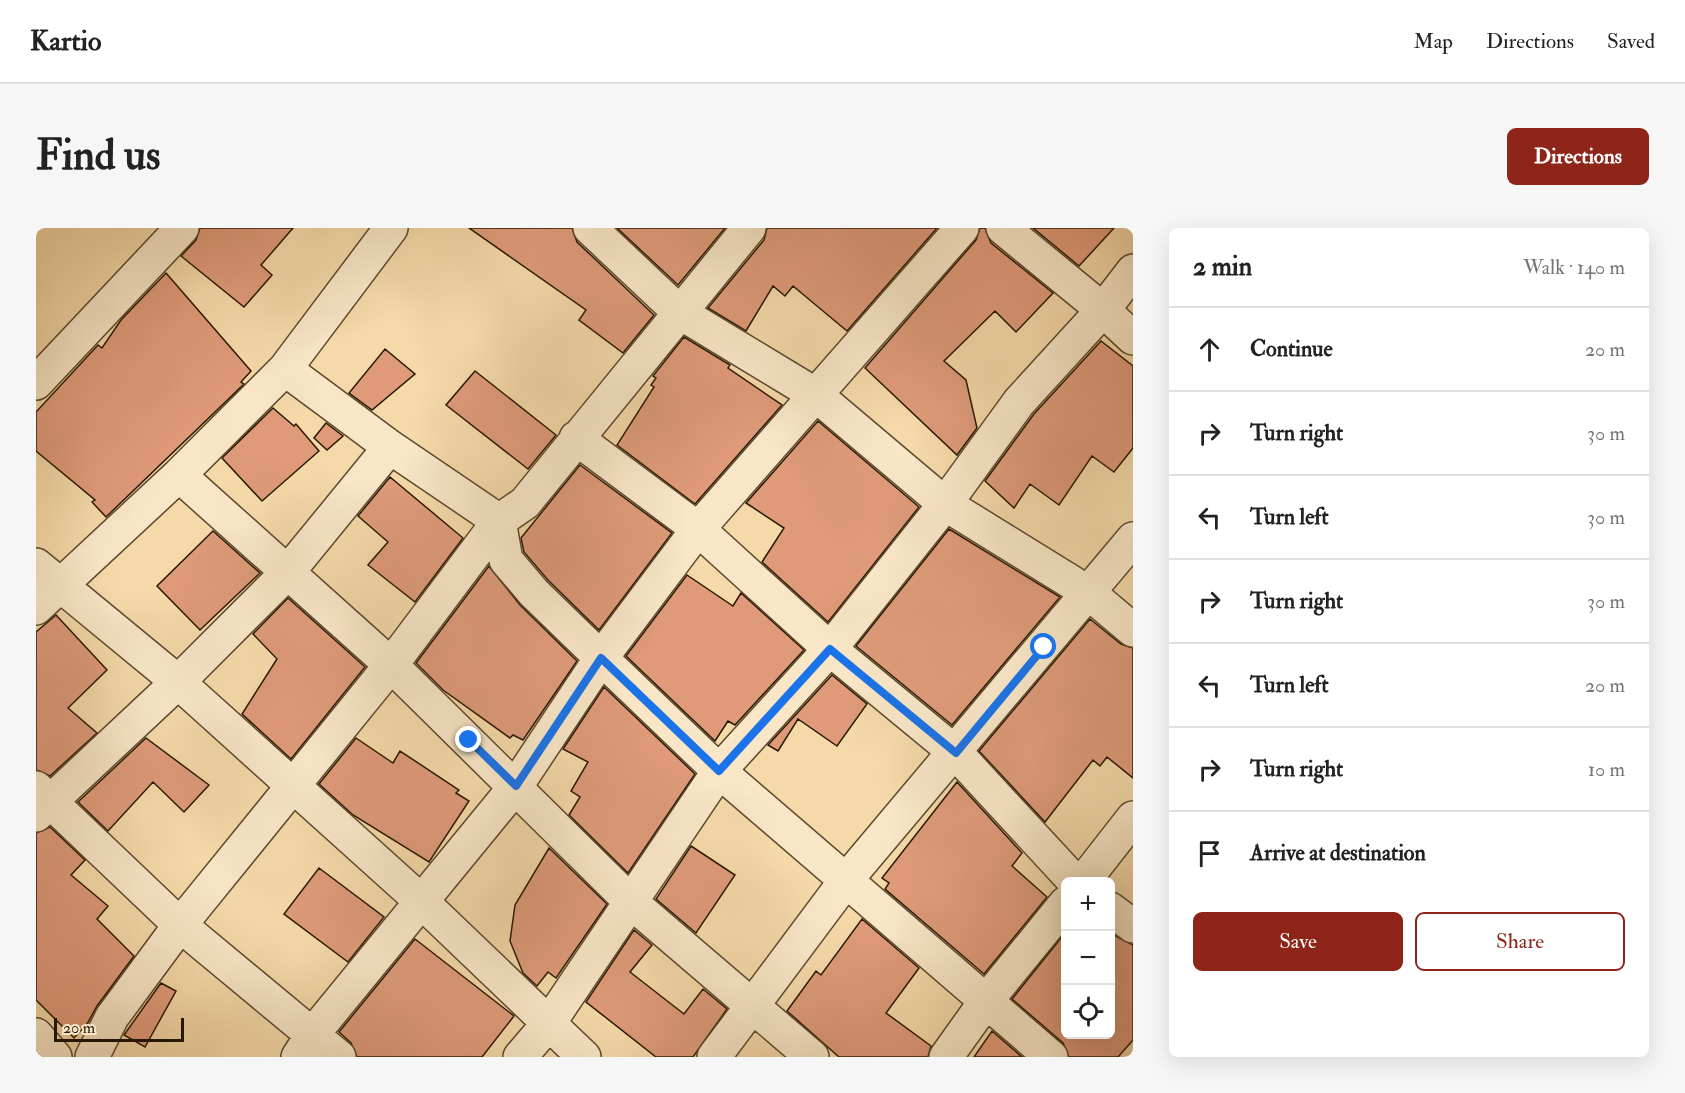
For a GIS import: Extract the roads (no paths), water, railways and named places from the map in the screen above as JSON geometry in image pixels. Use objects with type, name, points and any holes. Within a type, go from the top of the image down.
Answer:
[{"type":"street","points":[[36,383],[182,228]]},
{"type":"street","points":[[391,228],[285,369],[179,475],[44,586],[178,682],[421,902],[584,1057]]},
{"type":"street","points":[[590,228],[679,312],[816,395],[945,504],[1089,593],[1133,630]]},
{"type":"street","points":[[92,1057],[112,1017],[180,925],[391,665],[499,521],[525,503],[749,228]]},
{"type":"street","points":[[305,1046],[516,786],[601,658],[698,529],[962,228]]},
{"type":"street","points":[[1004,228],[1103,310],[1133,338]]},
{"type":"street","points":[[520,1057],[549,1023],[719,771],[830,649],[945,504],[1019,402],[1103,310],[1133,271]]},
{"type":"street","points":[[285,369],[390,447],[499,521],[506,560],[534,593],[719,771],[848,879],[1051,1057]]},
{"type":"street","points":[[576,438],[698,529],[830,649],[956,753],[1070,877]]},
{"type":"street","points":[[339,1057],[305,1046],[180,925],[40,801],[178,682],[287,573],[390,447]]},
{"type":"street","points":[[179,475],[391,665],[632,903],[812,1057]]},
{"type":"street","points":[[714,1057],[848,879],[956,753],[1133,539]]},
{"type":"street","points":[[1087,877],[1133,818]]},
{"type":"street","points":[[946,1057],[986,1001],[1061,908]]},
{"type":"street","points":[[1115,913],[1133,926]]},
{"type":"street","points":[[36,1035],[55,1057]]}]
